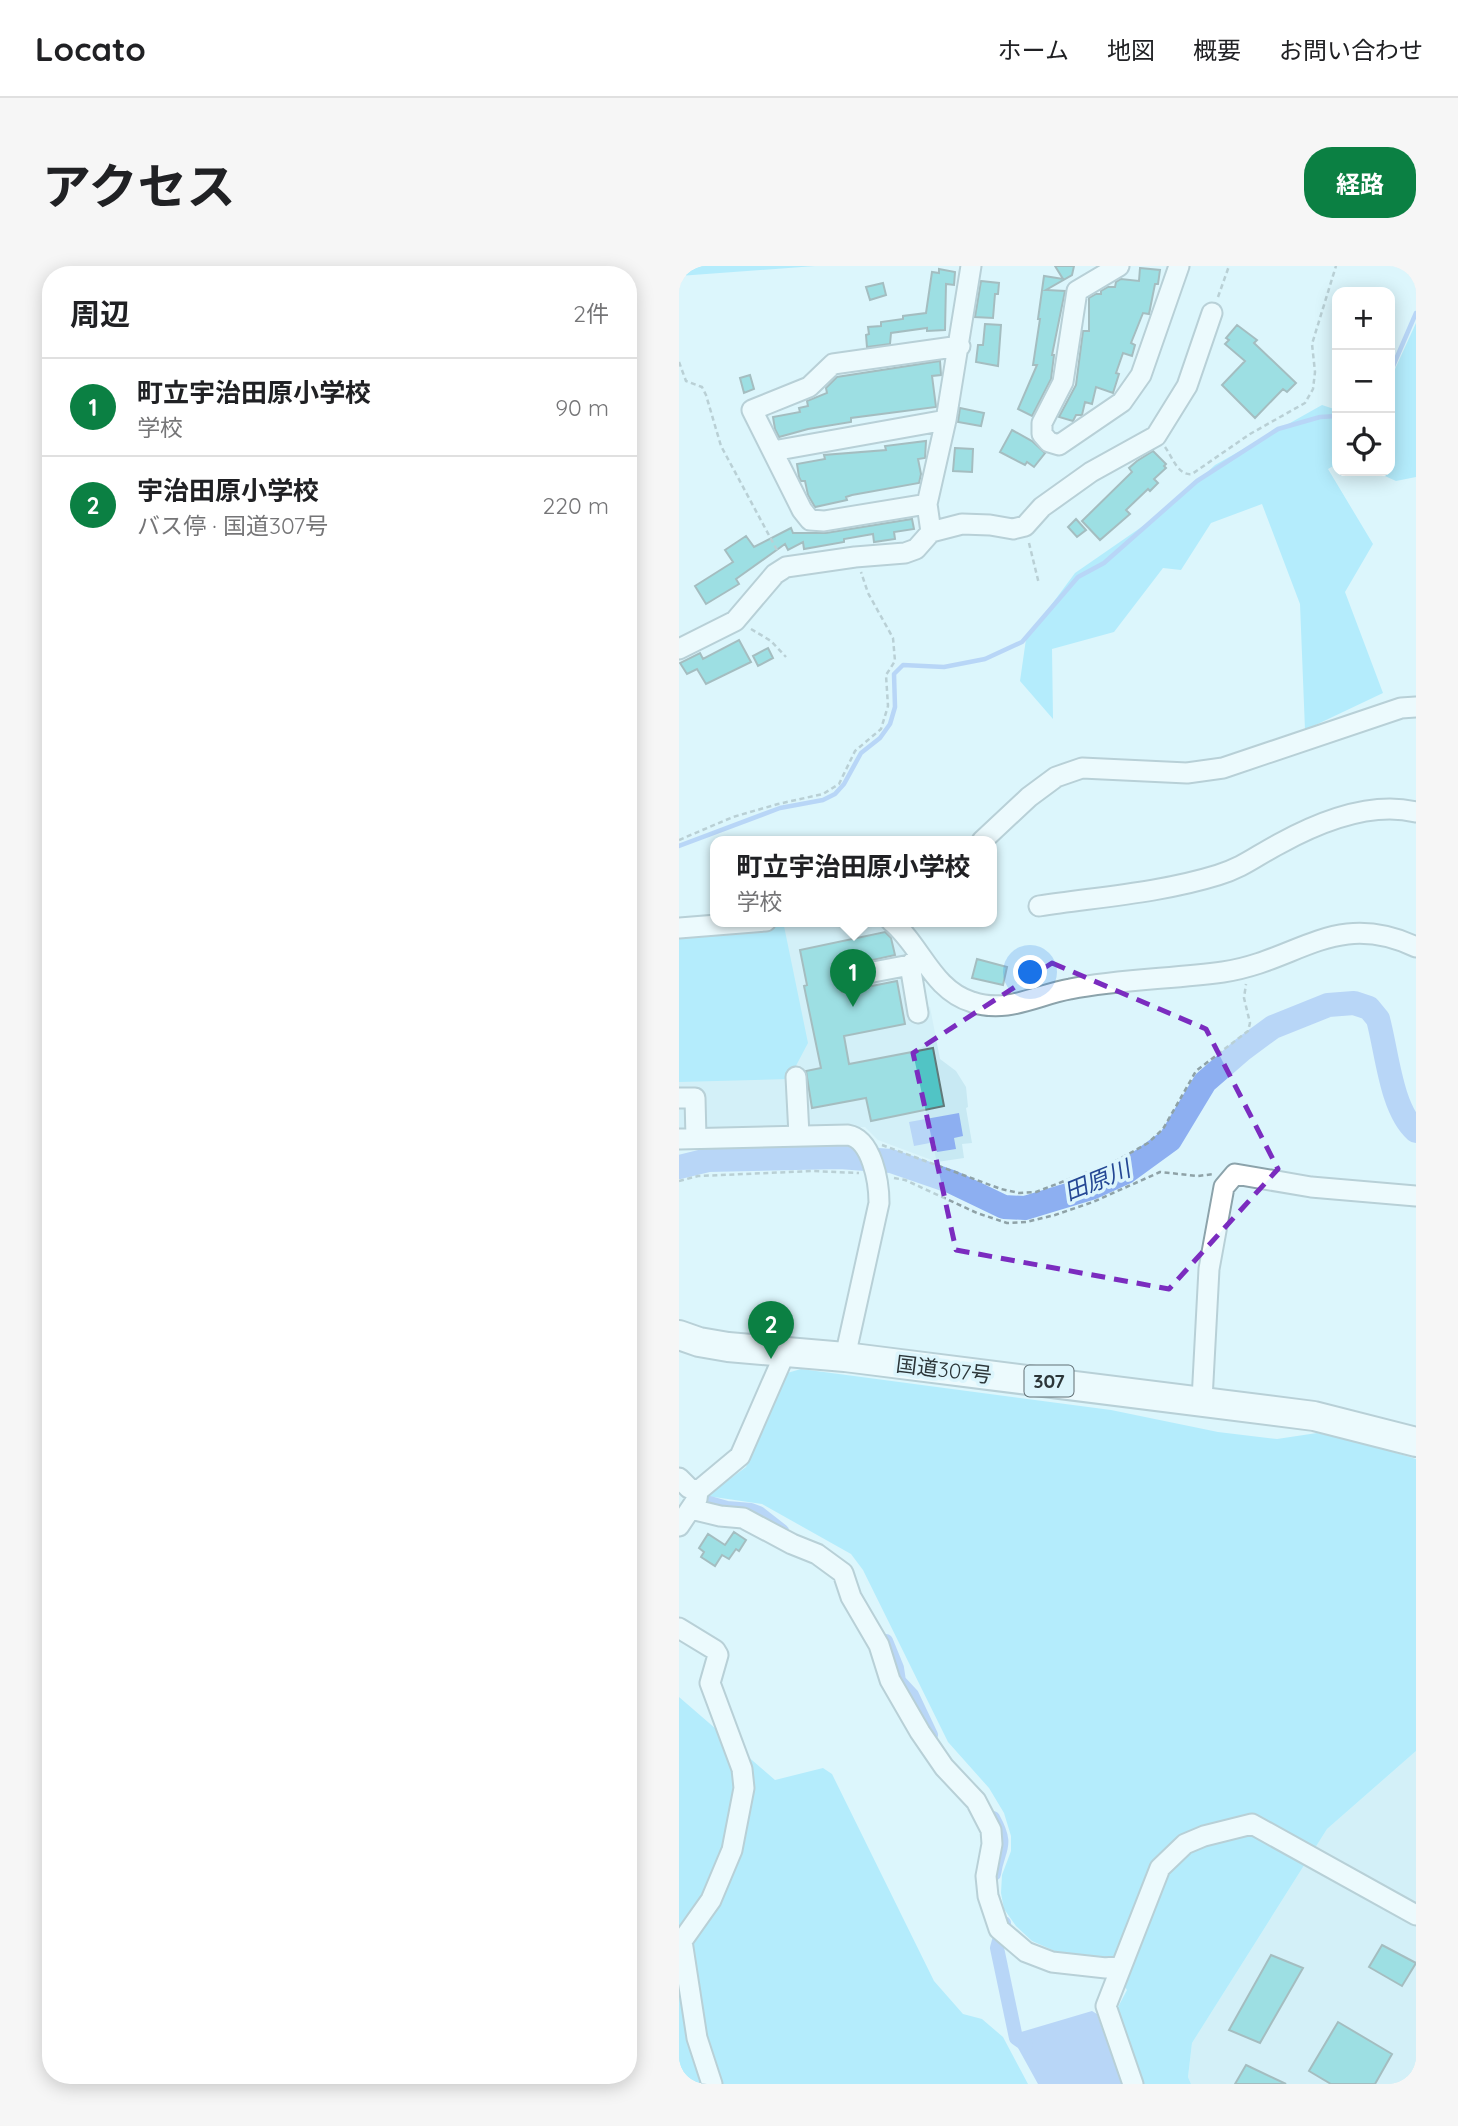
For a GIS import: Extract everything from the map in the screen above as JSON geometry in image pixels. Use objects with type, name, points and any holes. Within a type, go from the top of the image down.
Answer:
[{"type":"highway","name":"国道307号","points":[[679,1335],[713,1345],[845,1357],[1314,1416],[1416,1442]]},
{"type":"street","points":[[931,532],[927,504],[960,346],[971,266]]},
{"type":"street","points":[[1119,266],[1077,291],[1063,382],[1042,423],[1042,435],[1049,442],[1059,445],[1122,402],[1141,375],[1179,266]]},
{"type":"street","points":[[679,649],[735,621],[775,574],[786,567],[905,553],[916,549],[931,532],[962,524],[1013,529],[1025,526],[1042,507],[1091,472],[1156,436],[1187,386],[1212,313]]},
{"type":"street","points":[[927,504],[824,521],[810,520],[802,510],[752,410],[809,387],[833,364],[960,346]]},
{"type":"street","points":[[773,452],[946,420]]},
{"type":"street","points":[[987,836],[1029,797],[1056,777],[1082,768],[1187,773],[1223,768],[1401,708],[1416,707]]},
{"type":"street","points":[[1039,906],[1149,890],[1216,875],[1247,864],[1277,844],[1321,823],[1361,811],[1399,808],[1416,812]]},
{"type":"street","points":[[679,928],[710,926]]},
{"type":"street","points":[[895,927],[914,960],[944,986],[970,1002],[991,1006],[1013,1006],[1070,989],[1226,972],[1340,934],[1363,932],[1384,935],[1416,947]]},
{"type":"street","points":[[847,977],[914,960]]},
{"type":"street","points":[[914,960],[918,1013]]},
{"type":"street","points":[[796,1077],[799,1135]]},
{"type":"street","points":[[679,1098],[695,1098],[688,1139],[852,1136],[859,1139],[866,1148],[879,1194],[878,1212],[845,1357]]},
{"type":"street","points":[[1202,1400],[1209,1269],[1224,1187],[1235,1174],[1311,1187],[1416,1196]]},
{"type":"street","points":[[679,1526],[695,1499],[740,1457],[785,1353]]},
{"type":"street","points":[[679,1479],[689,1488],[695,1499],[720,1516],[743,1518],[792,1545],[817,1554],[843,1573],[851,1597],[879,1645],[890,1680],[944,1767],[976,1801],[991,1830],[992,1851],[986,1876],[988,1896],[1001,1931],[1026,1952],[1052,1962],[1106,1968],[1121,1966]]},
{"type":"street","points":[[679,1628],[715,1650],[718,1655],[710,1683],[742,1769],[744,1788],[732,1850],[711,1900],[682,1941],[697,2038],[712,2084]]},
{"type":"street","points":[[1133,2084],[1106,2006],[1160,1868],[1185,1844],[1204,1836],[1252,1824],[1416,1915]]},
{"type":"path","points":[[1212,313],[1229,266]]},
{"type":"path","points":[[1156,436],[1175,461],[1179,471],[1185,475],[1192,474],[1250,434],[1305,404],[1313,389],[1315,372],[1312,344],[1336,266]]},
{"type":"path","points":[[679,362],[686,381],[702,387],[721,446],[786,567]]},
{"type":"path","points":[[1025,526],[1039,584]]},
{"type":"path","points":[[679,840],[733,817],[823,794],[839,784],[855,751],[881,729],[888,706],[886,675],[895,661],[893,638],[868,593],[855,557]]},
{"type":"path","points":[[735,621],[771,640],[786,657]]},
{"type":"path","points":[[866,1148],[876,1144],[883,1145],[1001,1189],[1019,1193],[1036,1192],[1116,1161],[1147,1143],[1163,1129],[1196,1072],[1248,1031],[1250,1023],[1244,998],[1249,965]]},
{"type":"path","points":[[679,1181],[698,1176],[874,1171],[905,1180],[977,1213],[1007,1223],[1026,1222],[1055,1215],[1093,1202],[1160,1172],[1198,1175],[1213,1173],[1220,1176],[1224,1187]]},
{"type":"highlighted area","points":[[1052,963],[1206,1029],[1278,1169],[1169,1289],[956,1250],[913,1053]]},
{"type":"shaded area","points":[[679,266],[815,266],[679,276]]},
{"type":"shaded area","points":[[1416,323],[1416,477],[1396,481],[1385,476],[1395,476],[1395,369]]},
{"type":"shaded area","points":[[1322,405],[1332,408],[1332,467],[1328,469],[1373,544],[1345,592],[1383,693],[1305,730],[1300,604],[1262,504],[1211,523],[1181,570],[1163,568],[1114,632],[1052,649],[1053,719],[1020,681],[1026,639],[1075,573],[1169,508],[1215,465]]},
{"type":"shaded area","points":[[777,927],[892,928],[909,949],[924,1006],[930,1007],[940,1059],[956,1071],[966,1087],[966,1108],[972,1143],[962,1144],[964,1158],[937,1162],[878,1140],[865,1127],[809,1128],[790,1123],[786,1129],[679,1130],[679,936]]},
{"type":"shaded area","points":[[784,927],[808,1043],[789,1079],[679,1082],[679,936]]},
{"type":"shaded area","points":[[959,1113],[963,1136],[954,1138],[956,1149],[937,1152],[935,1142],[914,1146],[909,1122]]},
{"type":"shaded area","points":[[801,1369],[1111,1410],[1218,1432],[1277,1439],[1317,1433],[1416,1459],[1416,1751],[1327,1829],[1192,2043],[1188,2077],[1191,2084],[1143,2084],[1118,2007],[1127,1990],[1104,1958],[1057,1952],[1032,1941],[1016,1926],[1004,1909],[1002,1875],[1011,1851],[1011,1836],[1004,1813],[989,1788],[948,1742],[863,1570],[851,1554],[762,1504],[707,1496],[746,1467],[787,1373]]},
{"type":"shaded area","points":[[679,1697],[775,1780],[823,1768],[832,1774],[934,1981],[963,2014],[982,2019],[1003,2037],[1028,2084],[679,2084]]},
{"type":"shaded area","points":[[1416,1751],[1416,2084],[1191,2084],[1188,2077],[1192,2043],[1327,1829]]},
{"type":"shaded area","points":[[1092,2011],[1097,2014],[1122,2084],[1038,2084],[1012,2037],[1014,2034]]},
{"type":"building","points":[[1055,266],[1074,266],[1072,275],[1046,290],[1065,291],[1052,355],[1051,379],[1032,416],[1018,409],[1037,365],[1033,365],[1044,276],[1063,279]]},
{"type":"building","points":[[1140,268],[1160,270],[1158,284],[1155,284],[1149,314],[1143,313],[1131,343],[1135,345],[1132,356],[1123,353],[1113,393],[1096,387],[1092,404],[1085,402],[1082,415],[1076,415],[1073,421],[1059,417],[1076,385],[1083,331],[1089,331],[1089,298],[1101,294],[1101,291],[1108,287],[1115,287],[1116,282],[1121,279],[1139,281]]},
{"type":"building","points":[[939,269],[955,272],[954,285],[946,284],[945,330],[927,331],[927,328],[891,333],[890,344],[867,347],[868,327],[881,326],[881,322],[903,319],[903,316],[926,313],[932,272],[939,273]]},
{"type":"building","points":[[981,281],[999,283],[993,318],[975,317]]},
{"type":"building","points":[[883,283],[886,295],[870,300],[866,287]]},
{"type":"building","points":[[985,324],[1001,325],[998,366],[976,362],[978,345],[983,345]]},
{"type":"building","points":[[1237,325],[1257,340],[1254,343],[1296,383],[1287,392],[1283,389],[1255,418],[1222,385],[1245,361],[1225,344],[1229,340],[1226,338]]},
{"type":"building","points":[[940,361],[941,375],[932,376],[936,407],[851,418],[851,422],[779,437],[775,429],[773,417],[800,412],[799,408],[808,406],[807,401],[827,393],[826,388],[837,377]]},
{"type":"building","points":[[750,375],[754,389],[744,393],[740,378]]},
{"type":"building","points":[[960,408],[984,413],[981,426],[958,422]]},
{"type":"building","points":[[1012,430],[1032,441],[1045,453],[1034,467],[1000,452]]},
{"type":"building","points":[[926,441],[925,458],[918,459],[921,474],[919,483],[852,495],[846,497],[847,500],[815,507],[808,495],[805,481],[801,481],[799,477],[797,464],[825,459],[824,455],[886,450],[885,446]]},
{"type":"building","points":[[955,448],[973,449],[972,472],[953,471]]},
{"type":"building","points":[[1153,451],[1166,464],[1166,468],[1154,479],[1158,483],[1126,510],[1130,514],[1100,540],[1082,521],[1132,472],[1129,468]]},
{"type":"building","points":[[912,519],[914,529],[894,532],[895,539],[874,542],[873,534],[804,549],[803,542],[788,550],[785,544],[736,579],[739,584],[706,604],[695,586],[733,562],[725,550],[746,536],[754,547],[791,528],[793,533],[826,533]]},
{"type":"building","points":[[1076,519],[1086,530],[1077,537],[1068,527]]},
{"type":"building","points":[[739,640],[751,662],[706,684],[697,669],[687,674],[680,663],[700,653],[703,659]]},
{"type":"building","points":[[768,648],[773,658],[758,666],[753,656]]},
{"type":"building","points":[[885,932],[891,938],[895,955],[837,968],[835,980],[842,992],[897,981],[905,1024],[844,1036],[849,1064],[933,1048],[944,1106],[871,1121],[866,1098],[812,1108],[806,1071],[821,1068],[804,986],[807,985],[800,950]]},
{"type":"building","points":[[977,959],[1007,967],[1003,985],[972,978]]},
{"type":"building","points":[[734,1532],[746,1540],[739,1551],[736,1549],[729,1559],[722,1555],[715,1566],[701,1557],[704,1552],[699,1548],[708,1534],[725,1545]]},
{"type":"building","points":[[1382,1945],[1416,1963],[1402,1986],[1369,1967]]},
{"type":"building","points":[[1271,1955],[1303,1968],[1260,2043],[1229,2030]]},
{"type":"building","points":[[1338,2022],[1392,2054],[1375,2084],[1331,2084],[1309,2071]]},
{"type":"building","points":[[1246,2065],[1286,2084],[1235,2084]]},
{"type":"waterway","points":[[1395,361],[1416,313]]},
{"type":"waterway","points":[[679,846],[780,808],[823,800],[835,794],[844,784],[861,753],[880,738],[890,724],[895,707],[894,674],[903,665],[944,667],[985,659],[1022,642],[1078,577],[1104,563],[1197,481],[1278,429],[1332,416]]},
{"type":"waterway","name":"田原川","points":[[679,1167],[708,1160],[840,1157],[891,1161],[952,1182],[1004,1207],[1025,1208],[1091,1188],[1126,1172],[1170,1140],[1205,1082],[1243,1049],[1273,1027],[1328,1005],[1354,1003],[1369,1008],[1378,1019],[1395,1095],[1416,1131]]},
{"type":"waterway","points":[[706,1502],[759,1513],[782,1531]]},
{"type":"waterway","points":[[886,1641],[897,1668],[899,1681],[912,1695],[931,1735]]},
{"type":"waterway","points":[[993,1818],[1001,1841],[994,1874]]},
{"type":"waterway","points":[[1004,1923],[997,1948],[1016,2038],[1026,2045]]},
{"type":"place","name":"町立宇治田原小学校","points":[[853,1007]]},
{"type":"place","name":"宇治田原小学校","points":[[771,1359]]}]
